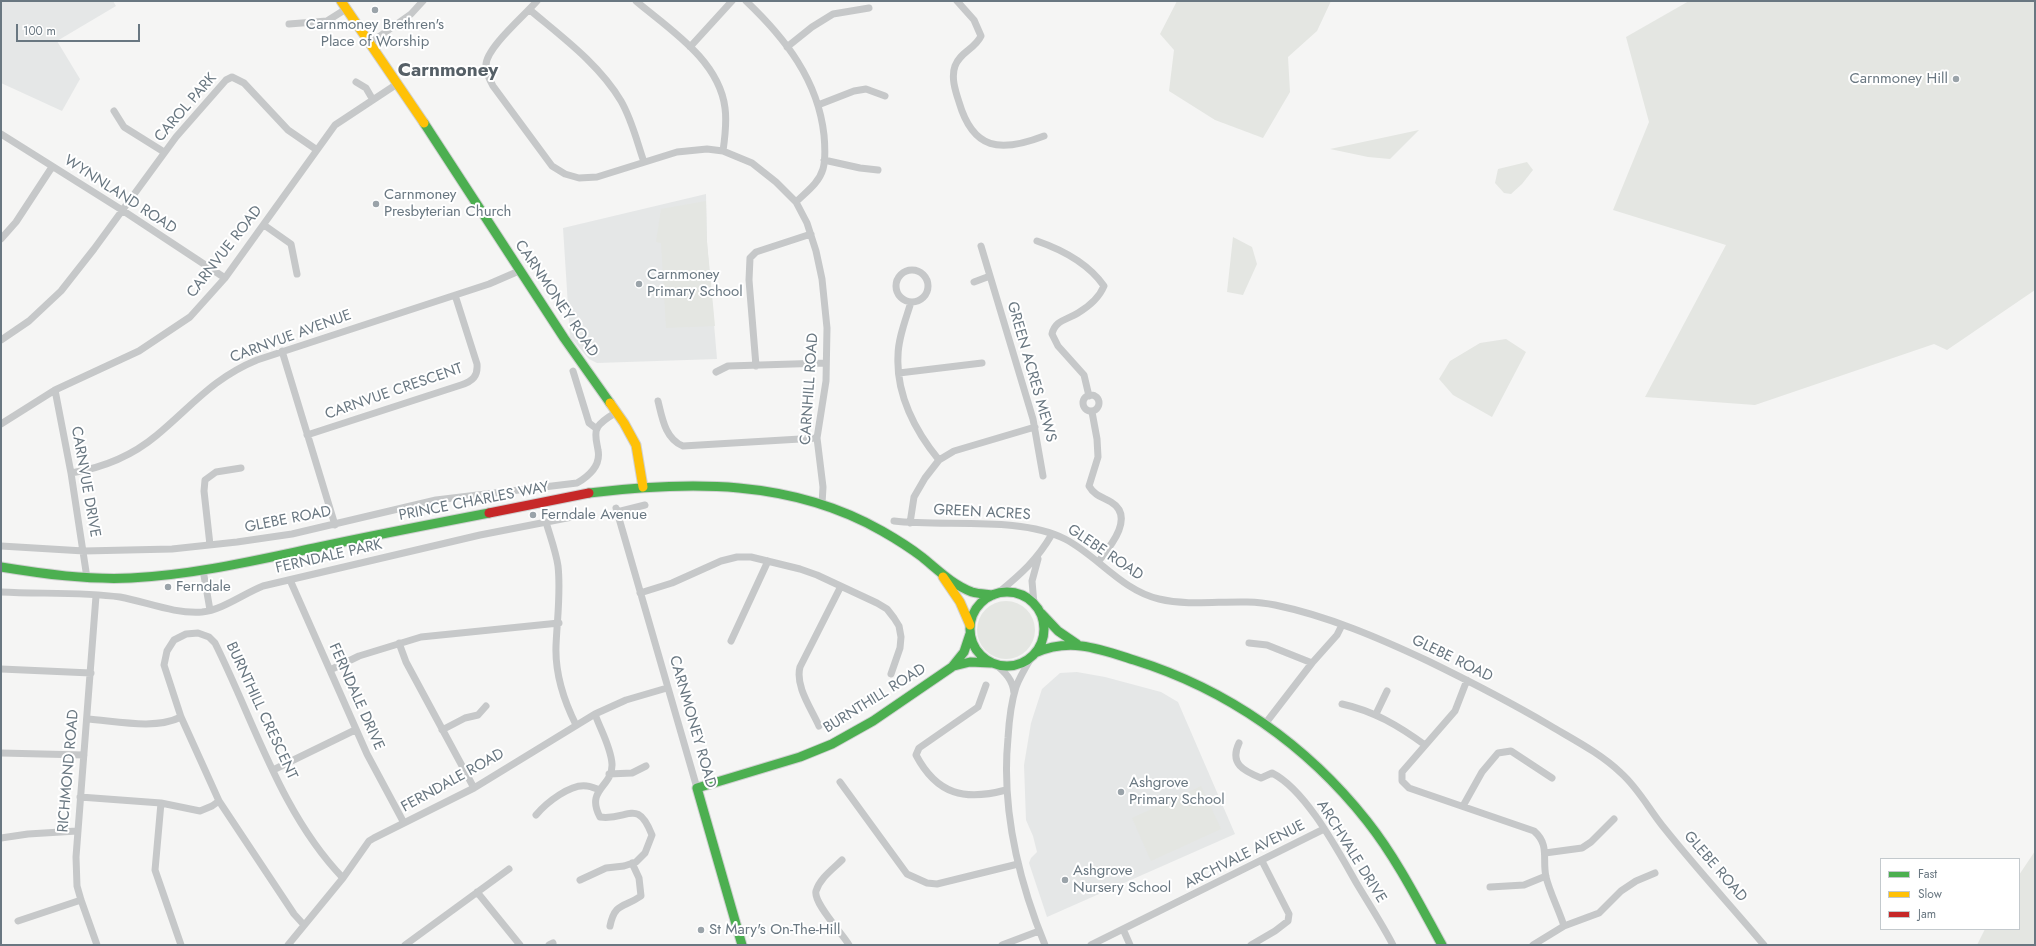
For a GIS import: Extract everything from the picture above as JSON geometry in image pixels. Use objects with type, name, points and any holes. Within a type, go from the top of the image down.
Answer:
[{"type":"street","points":[[370,43],[411,14],[423,1]]},
{"type":"street","name":"CARNHILL ROAD","points":[[537,1],[490,53],[486,65],[488,77],[493,86],[552,166],[565,174],[579,178],[597,177],[677,152],[707,149],[723,151],[752,163],[776,182],[796,202],[803,213],[811,234],[822,280],[827,328],[825,363],[826,381],[817,438],[823,487],[822,504]]},
{"type":"street","points":[[636,1],[690,47],[705,63],[716,79],[725,107],[726,130],[723,151]]},
{"type":"street","points":[[690,47],[732,1]]},
{"type":"street","points":[[746,1],[787,47],[815,94],[818,105],[823,128],[823,169],[816,182],[796,202]]},
{"type":"street","points":[[958,1],[974,20],[980,36],[978,42],[959,58],[953,73],[958,101],[969,128],[982,141],[998,145],[1029,142],[1044,136]]},
{"type":"street","points":[[289,24],[327,21],[344,5]]},
{"type":"street","name":"CARNMONEY ROAD","points":[[344,5],[519,271],[631,433],[636,445],[643,486]]},
{"type":"street","points":[[787,47],[812,27],[833,14],[869,8]]},
{"type":"street","points":[[530,10],[577,50],[606,80],[621,101],[633,126],[644,162]]},
{"type":"street","name":"CAROL PARK","points":[[1,340],[29,321],[61,291],[94,249],[164,152],[219,86],[232,77],[244,83],[288,130],[317,150]]},
{"type":"street","points":[[356,82],[366,88],[373,100]]},
{"type":"street","name":"CARNVUE ROAD","points":[[1,424],[55,390],[155,342],[190,317],[225,278],[335,125],[397,84]]},
{"type":"street","points":[[818,105],[854,91],[866,89],[885,96]]},
{"type":"street","points":[[114,111],[118,120],[124,127],[164,152]]},
{"type":"street","name":"WYNNLAND ROAD","points":[[1,134],[122,210],[225,278]]},
{"type":"street","points":[[824,160],[860,168],[878,170]]},
{"type":"street","points":[[1,239],[16,222],[52,167]]},
{"type":"street","points":[[264,225],[291,244],[297,274]]},
{"type":"street","points":[[756,366],[749,280],[750,258],[756,252],[811,234]]},
{"type":"street","points":[[1037,241],[1061,249],[1096,274],[1104,286],[1100,296],[1077,314],[1061,320],[1053,328],[1052,334],[1058,346],[1084,375],[1089,396]]},
{"type":"street","name":"GREEN ACRES MEWS","points":[[982,246],[1035,427],[1042,459],[1043,476]]},
{"type":"street","points":[[910,270],[920,272],[927,280],[928,286],[925,296],[911,302],[902,298],[896,289],[898,279],[905,272],[910,270]]},
{"type":"street","name":"CARNVUE AVENUE","points":[[71,473],[100,466],[129,453],[157,435],[225,375],[238,367],[282,351],[455,295],[519,271]]},
{"type":"street","points":[[974,282],[990,276]]},
{"type":"street","name":"CARNVUE CRESCENT","points":[[307,435],[470,382],[478,371],[478,364],[455,295]]},
{"type":"street","points":[[911,302],[898,355],[900,386],[909,413],[928,448],[939,460]]},
{"type":"street","points":[[282,351],[335,525]]},
{"type":"street","points":[[899,373],[982,362]]},
{"type":"street","points":[[716,372],[728,366],[825,363]]},
{"type":"street","name":"CARNMONEY ROAD","points":[[573,371],[586,417],[589,423],[597,428]]},
{"type":"street","name":"CARNVUE DRIVE","points":[[55,390],[71,473],[87,578]]},
{"type":"street","points":[[1089,396],[1094,396],[1099,402],[1098,407],[1092,412],[1087,411],[1083,407],[1084,399],[1089,396]]},
{"type":"street","points":[[658,400],[663,424],[675,443],[683,446],[817,438]]},
{"type":"street","points":[[597,428],[602,422],[617,412]]},
{"type":"street","points":[[1092,412],[1097,438],[1098,456],[1089,486],[1093,493],[1113,503],[1120,514],[1121,528],[1115,541],[1098,562]]},
{"type":"street","name":"GREEN ACRES","points":[[910,523],[914,497],[925,478],[939,460],[954,451],[1035,427]]},
{"type":"street","name":"GLEBE ROAD","points":[[1,546],[84,551],[172,549],[210,545],[292,534],[436,500],[577,483],[587,477],[594,470],[599,453],[596,435],[597,428]]},
{"type":"street","points":[[210,545],[204,491],[205,480],[216,472],[241,468]]},
{"type":"street","name":"PRINCE CHARLES WAY","points":[[1,567],[50,575],[87,578],[148,577],[203,570],[584,494],[643,486],[712,484],[745,486],[822,504],[876,528],[915,552],[970,591],[996,594]]},
{"type":"street","name":"CARNMONEY ROAD","points":[[645,505],[616,510],[742,945]]},
{"type":"street","name":"FERNDALE PARK","points":[[1,592],[120,597],[187,612],[210,610],[225,606],[242,595],[263,586],[480,535],[572,517]]},
{"type":"street","name":"GREEN ACRES","points":[[894,521],[910,523],[1026,526],[1052,534]]},
{"type":"street","points":[[546,522],[558,566],[559,623],[556,647],[560,681],[568,708],[576,725]]},
{"type":"street","points":[[1014,698],[1012,684],[1008,677],[994,664],[977,652],[970,630],[978,606],[1022,574],[1038,556],[1052,534]]},
{"type":"street","name":"GLEBE ROAD","points":[[1052,534],[1065,539],[1127,584],[1145,595],[1182,603],[1246,601],[1274,604],[1381,639],[1467,680],[1511,703],[1598,754],[1622,773],[1638,791],[1664,829],[1764,945]]},
{"type":"street","points":[[1038,556],[1032,582],[1036,606],[1042,617],[1043,636],[1020,678],[1014,698],[1007,750],[1006,790],[1008,814],[1018,864],[1045,945]]},
{"type":"street","points":[[640,593],[672,583],[721,561],[737,557],[751,557],[817,575],[877,603],[887,609],[894,618],[899,626],[901,637],[900,648],[891,674]]},
{"type":"street","points":[[731,641],[768,561]]},
{"type":"street","name":"PRINCE CHARLES WAY","points":[[937,569],[960,602],[970,630]]},
{"type":"street","points":[[203,570],[210,610]]},
{"type":"street","name":"FERNDALE DRIVE","points":[[290,580],[355,730],[404,823]]},
{"type":"street","points":[[819,726],[800,683],[798,674],[800,667],[841,586]]},
{"type":"street","points":[[996,594],[1006,592],[1022,595],[1036,606],[1058,631],[1080,646]]},
{"type":"street","name":"RICHMOND ROAD","points":[[96,596],[76,856],[78,886],[81,900],[97,945]]},
{"type":"street","points":[[330,670],[359,656],[399,643],[436,635],[559,623]]},
{"type":"street","points":[[1265,724],[1312,663],[1337,635],[1342,625]]},
{"type":"street","name":"BURNTHILL ROAD","points":[[697,788],[762,769],[832,744],[873,721],[952,667],[964,652],[970,630]]},
{"type":"street","name":"BURNTHILL CRESCENT","points":[[304,926],[294,914],[219,801],[181,717],[164,665],[167,651],[174,640],[186,634],[198,633],[209,637],[216,643],[260,746],[272,770],[323,857],[343,878]]},
{"type":"street","points":[[399,643],[406,662],[474,788]]},
{"type":"street","points":[[1249,643],[1267,645],[1312,663]]},
{"type":"street","points":[[994,664],[1003,666],[1016,665],[1054,644],[1080,646],[1136,660],[1177,676],[1211,691],[1265,724],[1317,766],[1346,795],[1367,820],[1391,854],[1442,945]]},
{"type":"street","name":"BURNTHILL ROAD","points":[[952,667],[970,662],[994,664]]},
{"type":"street","points":[[1,669],[91,673]]},
{"type":"street","points":[[1467,680],[1455,711],[1402,772],[1402,781],[1409,788],[1534,831],[1542,838],[1545,853],[1546,876],[1564,926]]},
{"type":"street","points":[[986,685],[978,707],[919,748],[916,756],[922,767],[938,784],[951,790],[967,796],[985,796],[1006,790]]},
{"type":"street","name":"FERNDALE ROAD","points":[[288,945],[343,878],[369,841],[474,788],[594,714],[626,700],[668,688]]},
{"type":"street","points":[[1376,714],[1387,691]]},
{"type":"street","points":[[1342,704],[1376,714],[1401,727],[1426,745]]},
{"type":"street","points":[[442,730],[465,718],[478,715],[486,706]]},
{"type":"street","points":[[580,880],[606,868],[632,863],[645,853],[652,835],[646,820],[639,814],[630,813],[611,819],[600,817],[595,808],[595,796],[609,774],[612,765],[594,714]]},
{"type":"street","points":[[87,719],[159,724],[171,722],[181,717]]},
{"type":"street","points":[[272,770],[355,730]]},
{"type":"street","name":"ARCHVALE DRIVE","points":[[1239,743],[1235,751],[1236,760],[1242,768],[1261,778],[1272,773],[1281,778],[1303,802],[1324,829],[1393,945]]},
{"type":"street","points":[[1463,806],[1482,772],[1498,753],[1511,751],[1552,778]]},
{"type":"street","points":[[1,753],[84,755]]},
{"type":"street","points":[[609,774],[621,775],[632,773],[646,766]]},
{"type":"street","points":[[840,782],[899,865],[915,879],[927,883],[937,884],[1018,864]]},
{"type":"street","points":[[536,815],[547,802],[576,788],[586,785],[600,790]]},
{"type":"street","points":[[80,797],[161,803],[200,811],[219,801]]},
{"type":"street","points":[[161,803],[154,870],[181,945]]},
{"type":"street","points":[[1545,853],[1582,848],[1591,842],[1614,820]]},
{"type":"street","name":"ARCHVALE AVENUE","points":[[1091,945],[1262,862],[1324,829]]},
{"type":"street","points":[[1,838],[28,834],[77,831]]},
{"type":"street","points":[[842,860],[823,879],[816,892],[817,901],[843,934],[849,945]]},
{"type":"street","points":[[1251,945],[1275,932],[1288,921],[1289,914],[1262,862]]},
{"type":"street","points":[[610,926],[612,914],[622,905],[634,901],[641,896],[638,878],[632,863]]},
{"type":"street","points":[[405,945],[509,869]]},
{"type":"street","points":[[1533,945],[1564,926],[1599,913],[1621,891],[1636,881],[1655,873]]},
{"type":"street","points":[[1490,887],[1524,885],[1546,876]]},
{"type":"street","points":[[477,892],[520,945]]},
{"type":"street","points":[[18,921],[81,900]]},
{"type":"street","points":[[1124,929],[1130,945]]},
{"type":"street","points":[[1002,945],[1039,930]]},
{"type":"shaded area","points":[[1,1],[113,1],[116,6],[57,41],[80,79],[62,111],[1,83]]},
{"type":"shaded area","points":[[1177,1],[1331,1],[1317,31],[1288,57],[1290,92],[1263,138],[1215,120],[1169,91],[1174,50],[1160,34]]},
{"type":"shaded area","points":[[1689,1],[2035,1],[2035,290],[1947,350],[1934,344],[1755,405],[1645,397],[1726,245],[1613,210],[1649,122],[1626,37]]},
{"type":"shaded area","points":[[1419,130],[1390,159],[1368,157],[1330,149]]},
{"type":"shaded area","points":[[1527,162],[1533,170],[1522,184],[1511,194],[1504,193],[1495,183],[1498,169]]},
{"type":"shaded area","name":"Carnmoney Primary School","points":[[706,194],[707,242],[717,359],[597,363],[589,359],[570,337],[563,228]]},
{"type":"shaded area","points":[[706,201],[707,242],[715,326],[666,328],[661,243],[656,242],[661,209]]},
{"type":"shaded area","points":[[1233,237],[1252,247],[1257,264],[1243,295],[1227,292]]},
{"type":"shaded area","points":[[1506,339],[1526,352],[1492,417],[1453,395],[1439,379],[1450,361],[1480,343]]},
{"type":"shaded area","points":[[1000,601],[1012,601],[1027,609],[1035,624],[1035,636],[1027,651],[1012,659],[1000,659],[985,651],[977,636],[977,624],[985,609]]},
{"type":"shaded area","name":"Ashgrove Primary School","points":[[1077,672],[1105,677],[1161,692],[1178,702],[1235,834],[1047,917],[1029,863],[1031,858],[1037,852],[1033,836],[1026,820],[1024,765],[1031,723],[1042,689],[1060,673]]},
{"type":"shaded area","points":[[1201,786],[1221,829],[1151,861],[1132,818]]},
{"type":"shaded area","points":[[2035,851],[2035,945],[1977,945],[1984,930],[2020,930],[2020,874]]},
{"type":"traffic: fast","points":[[424,123],[564,338],[610,403]]},
{"type":"traffic: fast","points":[[589,493],[627,489],[702,486],[739,488],[776,493],[812,501],[847,514],[882,531],[912,550],[946,577],[965,589],[975,593],[993,595]]},
{"type":"traffic: fast","points":[[1,567],[82,577],[131,578],[178,574],[272,557],[489,513]]},
{"type":"traffic: fast","points":[[1007,592],[1021,595],[1033,603],[1041,615],[1044,629],[1041,643],[1033,655],[1021,663],[1007,666],[993,663],[981,655],[973,643],[970,629],[973,615],[981,603],[993,595],[1007,592]]},
{"type":"traffic: fast","points":[[1041,613],[1058,631],[1077,644]]},
{"type":"traffic: fast","points":[[742,945],[697,788],[800,757],[832,744],[873,721],[952,667],[964,652],[970,634]]},
{"type":"traffic: fast","points":[[1035,653],[1048,648],[1073,645],[1085,646],[1109,652],[1168,672],[1201,687],[1233,704],[1263,723],[1291,744],[1318,768],[1344,793],[1367,821],[1398,866],[1442,945]]},
{"type":"traffic: fast","points":[[954,666],[970,662],[991,663]]},
{"type":"traffic: slow","points":[[341,1],[424,123]]},
{"type":"traffic: slow","points":[[610,403],[624,423],[636,445],[643,487]]},
{"type":"traffic: slow","points":[[943,577],[960,602],[970,625]]},
{"type":"traffic: jam","points":[[489,513],[589,493]]},
{"type":"place","name":"Carnmoney Brethren's Place of Worship","points":[[375,10]]},
{"type":"place","name":"Carnmoney Hill","points":[[1956,79]]},
{"type":"place","name":"Carnmoney Presbyterian Church","points":[[376,204]]},
{"type":"place","name":"Carnmoney Primary School","points":[[639,284]]},
{"type":"place","name":"Ferndale Avenue","points":[[533,515]]},
{"type":"place","name":"Ferndale","points":[[168,587]]},
{"type":"place","name":"Ashgrove Primary School","points":[[1121,792]]},
{"type":"place","name":"Ashgrove Nursery School","points":[[1065,880]]},
{"type":"place","name":"St Mary's On-The-Hill","points":[[701,930]]},
{"type":"district","name":"Carnmoney","points":[[448,71]]}]
